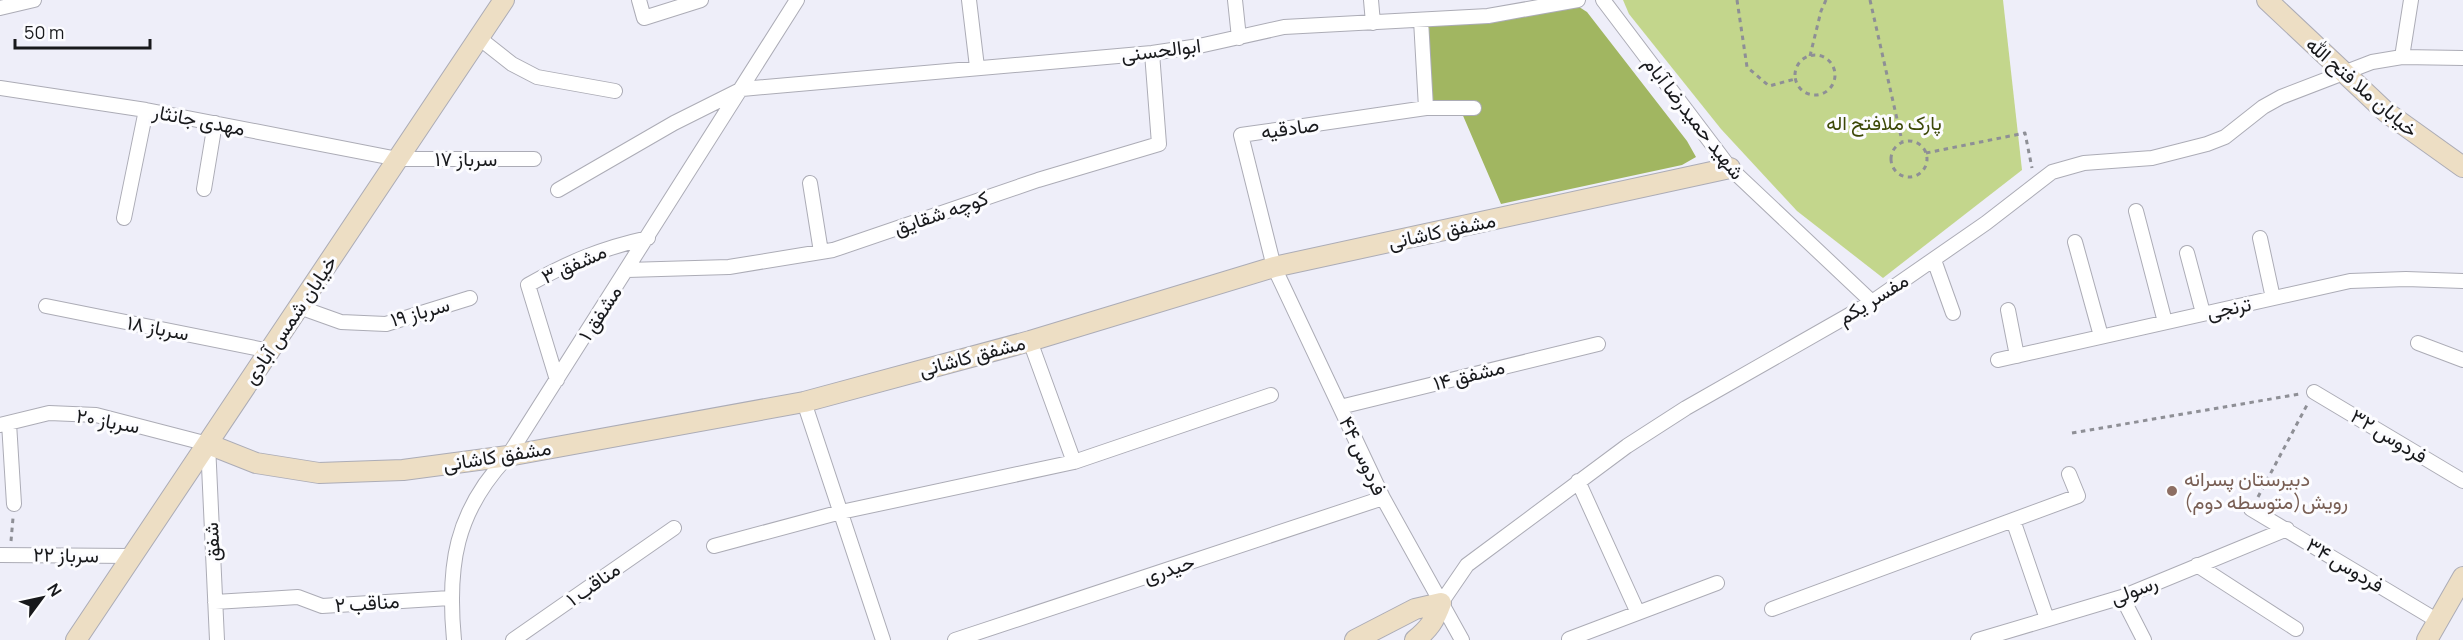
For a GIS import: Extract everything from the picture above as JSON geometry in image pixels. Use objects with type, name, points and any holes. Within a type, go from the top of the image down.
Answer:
[{"type":"street","points":[[0,8],[34,0]]},
{"type":"street","name":"خیابان شمس آبادی","points":[[76,640],[504,0]]},
{"type":"street","points":[[639,0],[644,18],[701,0]]},
{"type":"street","name":"مشفق ۱","points":[[453,640],[450,598],[453,556],[472,504],[488,478],[508,456],[798,0]]},
{"type":"street","points":[[969,0],[977,67]]},
{"type":"street","points":[[1235,0],[1239,38]]},
{"type":"street","points":[[1371,0],[1373,23]]},
{"type":"street","name":"ابوالحسنی","points":[[742,89],[1152,52],[1239,38],[1284,27],[1488,16],[1578,0]]},
{"type":"street","name":"شهید حمیدرضا آبام","points":[[1603,0],[1730,168],[1872,302]]},
{"type":"street","name":"خیابان ملا فتح الله","points":[[2267,0],[2386,112],[2463,167]]},
{"type":"street","points":[[2402,57],[2411,0]]},
{"type":"street","points":[[1420,20],[1426,108]]},
{"type":"street","points":[[479,38],[512,64],[537,78],[615,91]]},
{"type":"street","name":"کوچه شقایق","points":[[627,270],[729,267],[821,252],[1038,180],[1159,144],[1152,52]]},
{"type":"street","name":"مفسر یکم","points":[[1441,603],[1467,565],[1578,482],[1686,408],[1872,302],[1934,260],[2052,172],[2067,166],[2152,158],[2207,144],[2225,137],[2281,97],[2372,62],[2402,57],[2463,58]]},
{"type":"street","name":"مهدی جانثار","points":[[0,88],[146,110],[398,159]]},
{"type":"street","points":[[558,190],[674,123],[742,89]]},
{"type":"street","name":"صادقیه","points":[[1274,267],[1241,135],[1426,108],[1474,108]]},
{"type":"street","points":[[124,218],[146,110]]},
{"type":"street","points":[[204,189],[214,123]]},
{"type":"street","name":"سرباز ۱۷","points":[[398,159],[534,159]]},
{"type":"street","name":"مشفق کاشانی","points":[[208,444],[256,464],[319,473],[403,470],[508,456],[804,402],[1030,341],[1274,267],[1730,168]]},
{"type":"street","points":[[810,183],[821,252]]},
{"type":"street","points":[[2136,211],[2165,322]]},
{"type":"street","name":"مشفق ۳","points":[[557,380],[528,285],[571,261],[610,247],[648,238]]},
{"type":"street","points":[[2260,238],[2273,298]]},
{"type":"street","points":[[2075,242],[2101,336]]},
{"type":"street","points":[[2187,252],[2204,313]]},
{"type":"street","points":[[1934,260],[1953,313]]},
{"type":"street","name":"فردوس ۴۴","points":[[1274,267],[1383,498],[1462,640]]},
{"type":"street","name":"ترنجی","points":[[1998,360],[2350,281],[2406,279],[2463,281]]},
{"type":"street","name":"سرباز ۱۹","points":[[299,307],[341,322],[386,324],[470,298]]},
{"type":"street","name":"سرباز ۱۸","points":[[46,306],[270,351]]},
{"type":"street","points":[[2008,310],[2017,356]]},
{"type":"street","points":[[1030,341],[1074,462]]},
{"type":"street","points":[[2418,343],[2463,360]]},
{"type":"street","name":"مشفق ۱۴","points":[[1340,407],[1599,344]]},
{"type":"street","name":"فردوس ۳۲","points":[[2314,392],[2463,481]]},
{"type":"street","points":[[714,546],[841,513],[1074,462],[1271,395]]},
{"type":"street","points":[[804,402],[883,640]]},
{"type":"street","name":"سرباز ۲۰","points":[[4,424],[49,413],[96,415],[208,444]]},
{"type":"street","points":[[4,424],[14,504]]},
{"type":"street","name":"شفق","points":[[208,444],[217,640]]},
{"type":"street","points":[[1772,609],[2078,496],[2069,474]]},
{"type":"street","points":[[1578,482],[1638,613]]},
{"type":"street","name":"حیدری","points":[[955,640],[1383,498]]},
{"type":"street","name":"فردوس ۳۴","points":[[2251,509],[2438,621]]},
{"type":"street","points":[[2013,520],[2047,619]]},
{"type":"street","name":"مناقب ۱","points":[[513,640],[674,528]]},
{"type":"street","name":"رسولی","points":[[1978,640],[2004,636],[2047,619],[2122,597],[2287,529]]},
{"type":"street","name":"سرباز ۲۲","points":[[5,555],[133,556]]},
{"type":"street","points":[[2197,565],[2296,629]]},
{"type":"street","points":[[2427,640],[2463,577]]},
{"type":"street","points":[[1569,639],[1718,583]]},
{"type":"street","name":"مناقب ۲","points":[[215,602],[298,597],[322,606],[450,598]]},
{"type":"street","points":[[2122,597],[2144,640]]},
{"type":"street","points":[[1355,640],[1415,609],[1441,603]]},
{"type":"street","points":[[1415,640],[1428,630],[1441,603]]},
{"type":"path","points":[[1737,0],[1747,67],[1769,86],[1795,79]]},
{"type":"path","points":[[1810,56],[1826,0]]},
{"type":"path","points":[[1870,0],[1902,141]]},
{"type":"path","points":[[1810,56],[1821,56],[1830,62],[1834,71],[1834,81],[1828,90],[1819,95],[1809,94],[1800,89],[1795,79],[1796,69],[1801,60],[1810,56]]},
{"type":"path","points":[[1926,153],[2025,133],[2035,184]]},
{"type":"path","points":[[1902,141],[1914,141],[1923,147],[1926,153],[1925,169],[1916,176],[1904,177],[1894,171],[1890,160],[1893,149],[1902,141]]},
{"type":"path","points":[[2072,433],[2314,392]]},
{"type":"path","points":[[2251,509],[2314,392]]},
{"type":"path","points":[[5,555],[14,504]]},
{"type":"green space","name":"پارک ملافتح اله","points":[[1623,0],[2003,0],[2022,170],[1883,278],[1797,211],[1721,129],[1629,14]]},
{"type":"green space","points":[[1576,5],[1587,12],[1687,141],[1696,157],[1682,165],[1501,204],[1461,111],[1429,106],[1424,23]]},
{"type":"place","name":"دبیرستان پسرانه رویش(متوسطه دوم)","points":[[2172,491]]}]
